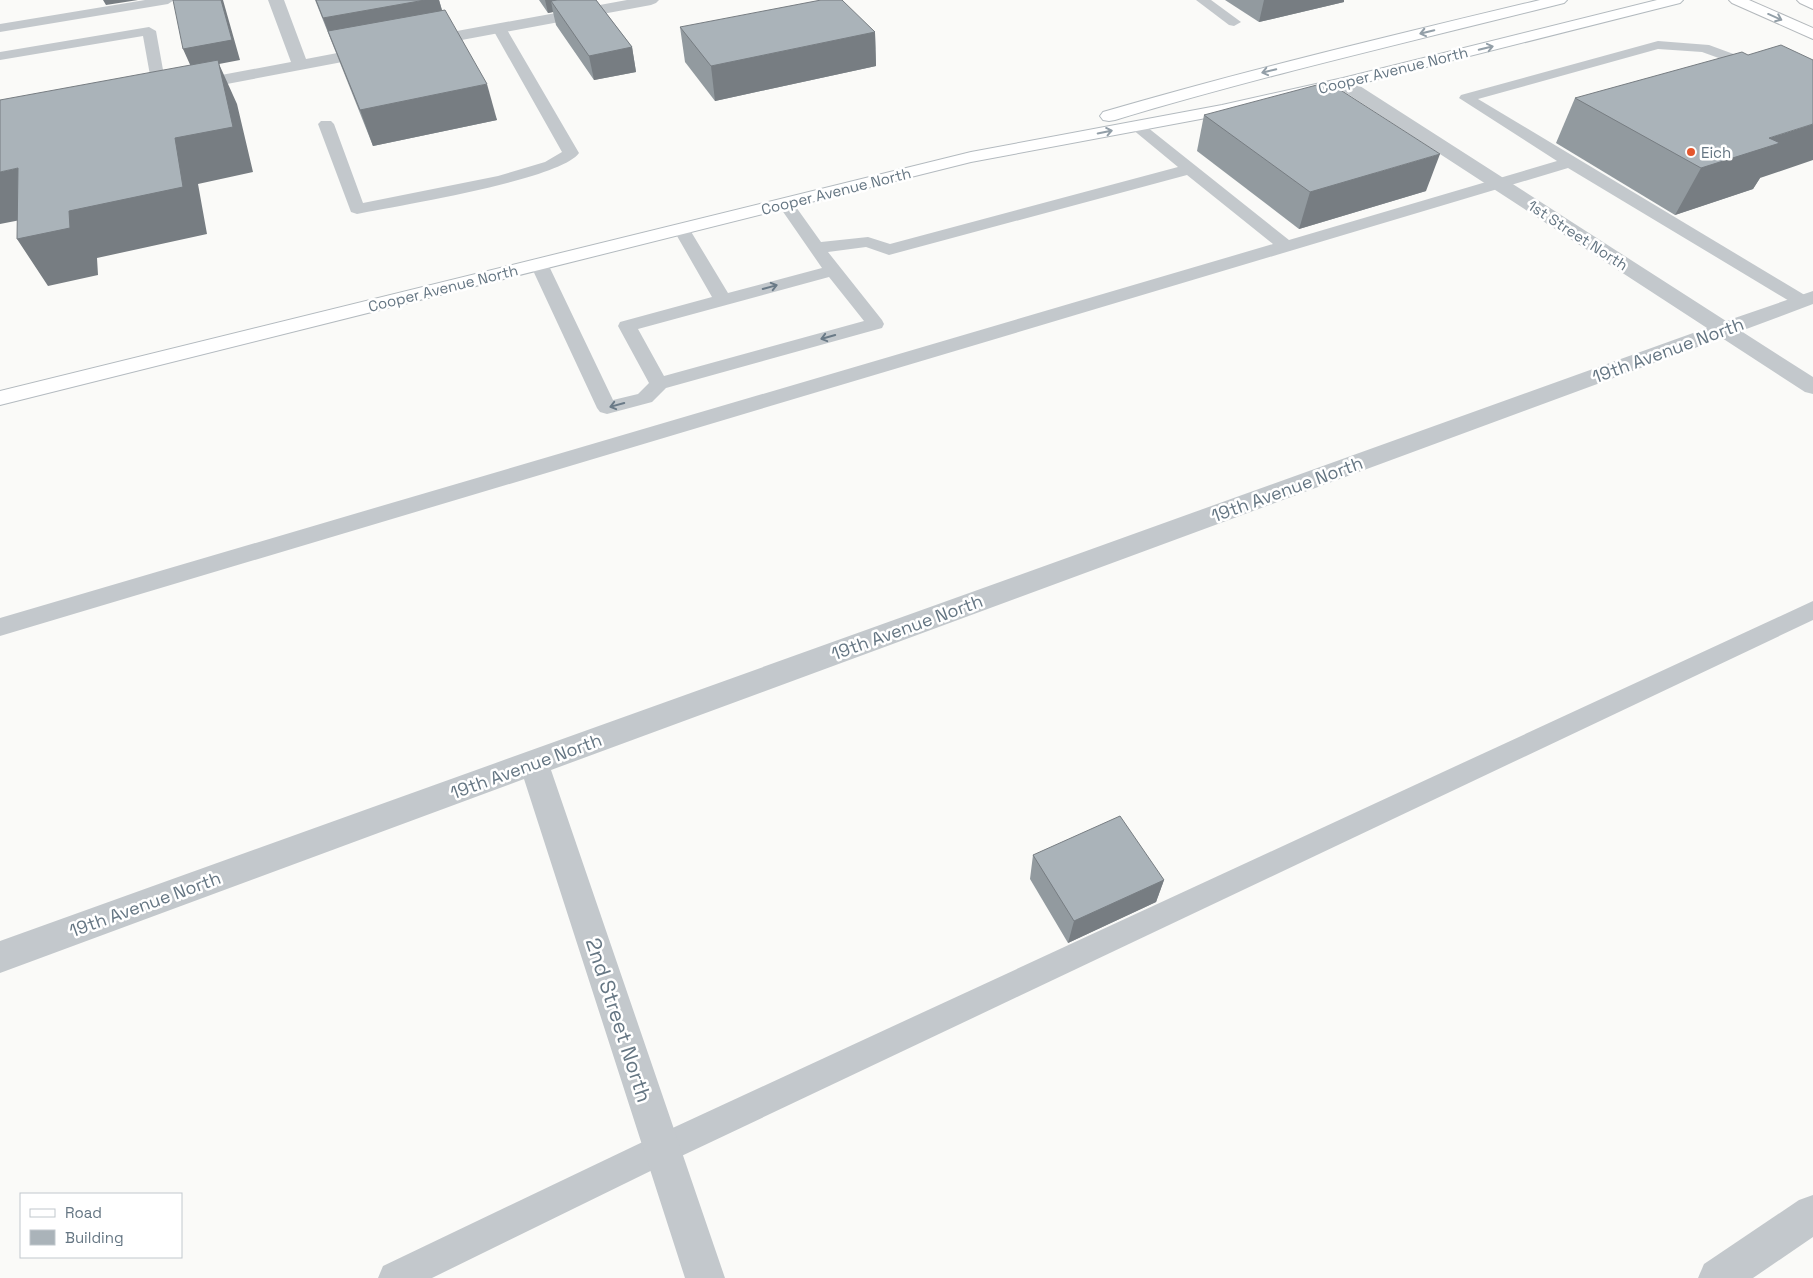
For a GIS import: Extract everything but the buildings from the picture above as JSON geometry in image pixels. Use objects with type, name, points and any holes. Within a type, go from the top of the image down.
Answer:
[{"type":"main road","points":[[971,157],[1200,89],[1342,52],[1560,0]]},
{"type":"main road","name":"Cooper Avenue North","points":[[0,398],[971,157],[1222,110],[1343,83],[1676,0]]},
{"type":"main road","points":[[1737,0],[1813,34]]},
{"type":"main road","points":[[1805,0],[1813,4]]},
{"type":"street","points":[[276,0],[300,65]]},
{"type":"street","points":[[404,46],[651,0]]},
{"type":"street","points":[[142,95],[385,49]]},
{"type":"street","name":"1st Street North","points":[[1343,83],[1813,386]]},
{"type":"street","name":"19th Avenue North","points":[[0,957],[1808,299]]},
{"type":"street","name":"2nd Street North","points":[[534,763],[705,1278]]},
{"type":"street","points":[[1718,1278],[1813,1214]]},
{"type":"lane","points":[[0,28],[168,0]]},
{"type":"lane","points":[[1202,0],[1234,22]]},
{"type":"lane","points":[[326,124],[356,209],[501,180],[551,165],[571,153],[499,28]]},
{"type":"lane","points":[[0,56],[149,31],[160,92]]},
{"type":"lane","points":[[1808,299],[1570,162],[1466,98],[1658,45],[1704,48],[1813,88]]},
{"type":"lane","points":[[1137,126],[1286,246]]},
{"type":"lane","points":[[0,627],[1570,162]]},
{"type":"lane","points":[[816,248],[868,242],[889,250],[1190,169]]},
{"type":"lane","points":[[539,264],[607,408],[645,398],[659,384],[875,324],[816,248],[785,203]]},
{"type":"lane","points":[[682,229],[723,300]]},
{"type":"lane","points":[[659,384],[627,326],[834,270]]},
{"type":"lane","points":[[395,1278],[662,1148],[1813,610]]},
{"type":"place","name":"Eich","points":[[1691,152]]}]
